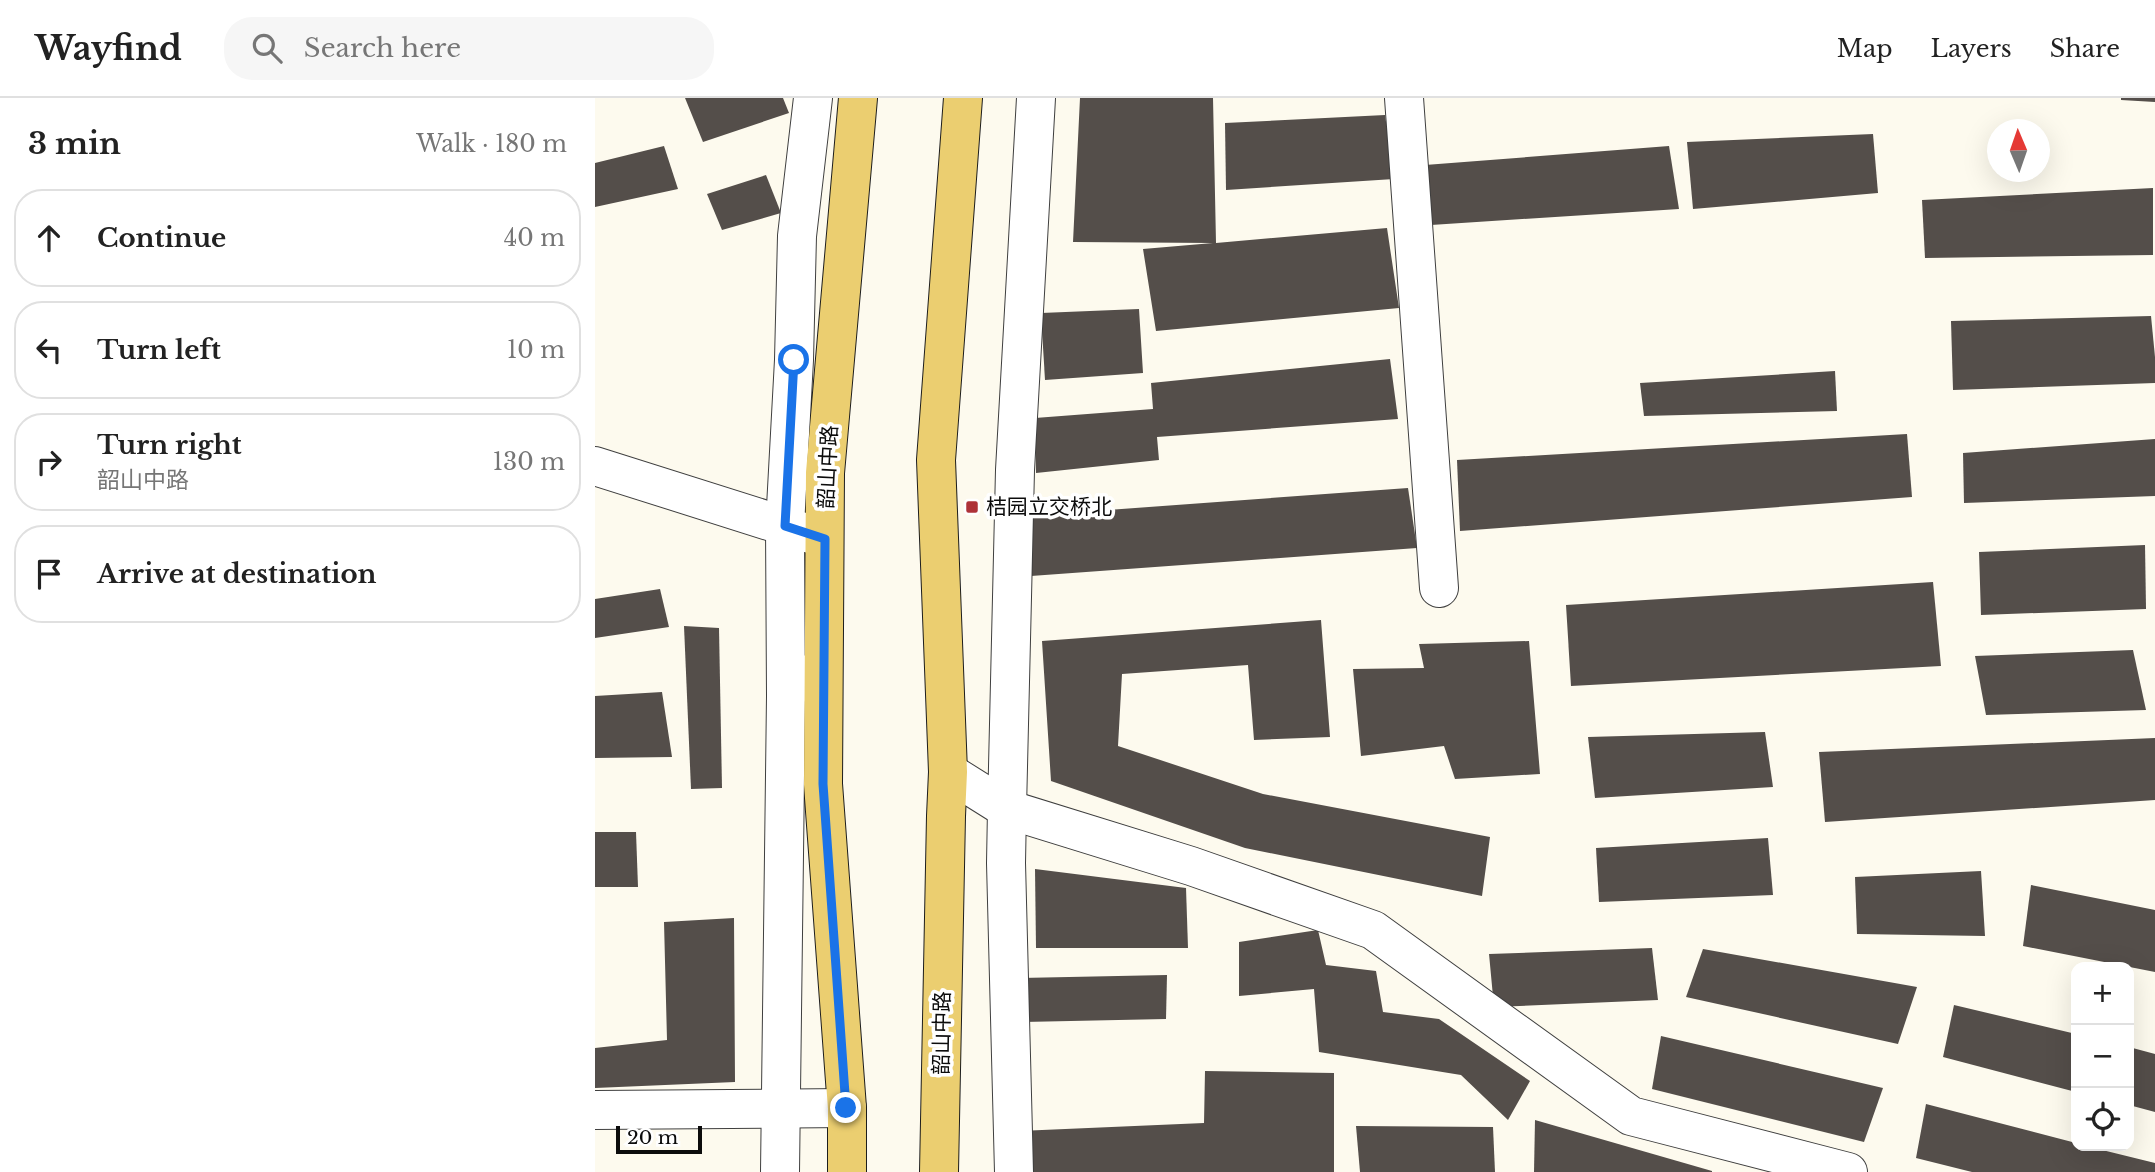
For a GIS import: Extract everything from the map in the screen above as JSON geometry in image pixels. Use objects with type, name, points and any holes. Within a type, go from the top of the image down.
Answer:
[{"type":"main road","name":"韶山中路","points":[[848,1172],[846,1108],[823,784],[825,473],[858,98]]},
{"type":"main road","name":"韶山中路","points":[[939,1172],[948,772],[936,460],[963,98]]},
{"type":"street","points":[[780,1172],[786,696],[785,526],[794,360],[797,236],[813,98]]},
{"type":"street","points":[[1014,1172],[1007,809],[1015,470],[1036,98]]},
{"type":"street","points":[[1404,98],[1439,588]]},
{"type":"street","points":[[595,466],[825,539]]},
{"type":"street","points":[[786,696],[824,616]]},
{"type":"street","points":[[948,772],[1007,809],[1191,866],[1373,930],[1631,1116],[1848,1172]]},
{"type":"street","points":[[595,1110],[846,1108]]},
{"type":"building","points":[[685,98],[783,98],[789,113],[703,142]]},
{"type":"building","points":[[1080,98],[1213,98],[1216,243],[1387,228],[1399,308],[1156,331],[1143,249],[1213,243],[1073,242]]},
{"type":"building","points":[[2155,98],[2155,102],[2121,100]]},
{"type":"building","points":[[1385,115],[1394,179],[1226,190],[1225,123]]},
{"type":"building","points":[[1873,134],[1878,193],[1693,209],[1687,142]]},
{"type":"building","points":[[664,146],[678,189],[595,207],[595,163]]},
{"type":"building","points":[[1669,146],[1679,209],[1431,225],[1425,165]]},
{"type":"building","points":[[766,175],[781,213],[722,230],[707,194]]},
{"type":"building","points":[[2153,188],[2153,255],[1925,258],[1922,200]]},
{"type":"building","points":[[1139,309],[1143,373],[1045,380],[1041,313]]},
{"type":"building","points":[[2151,316],[2155,383],[1953,390],[1951,321]]},
{"type":"building","points":[[1390,359],[1398,419],[1157,437],[1159,460],[1036,473],[1035,418],[1153,409],[1151,383]]},
{"type":"building","points":[[1835,371],[1837,411],[1644,416],[1640,383]]},
{"type":"building","points":[[1907,434],[1912,497],[1460,531],[1457,460]]},
{"type":"building","points":[[2155,439],[2155,496],[1964,503],[1963,453]]},
{"type":"building","points":[[1408,488],[1417,548],[1031,576],[1026,516]]},
{"type":"building","points":[[2145,545],[2146,609],[1981,615],[1979,552]]},
{"type":"building","points":[[1933,582],[1941,666],[1571,686],[1566,605]]},
{"type":"building","points":[[660,589],[669,627],[595,638],[595,599]]},
{"type":"building","points":[[1321,620],[1330,737],[1254,740],[1248,665],[1122,674],[1118,746],[1263,794],[1490,837],[1482,896],[1245,848],[1051,781],[1042,641]]},
{"type":"building","points":[[684,626],[719,628],[722,788],[691,789]]},
{"type":"building","points":[[1529,641],[1540,774],[1455,779],[1444,746],[1361,756],[1353,669],[1424,668],[1419,644]]},
{"type":"building","points":[[2133,650],[2146,710],[1986,715],[1975,656]]},
{"type":"building","points":[[662,692],[672,757],[595,758],[595,696]]},
{"type":"building","points":[[1765,732],[1773,787],[1595,798],[1588,737]]},
{"type":"building","points":[[2155,738],[2155,800],[1825,822],[1819,752]]},
{"type":"building","points":[[595,832],[636,832],[638,887],[595,887]]},
{"type":"building","points":[[1768,838],[1773,895],[1599,902],[1596,848]]},
{"type":"building","points":[[1035,869],[1186,888],[1188,948],[1036,948]]},
{"type":"building","points":[[1981,871],[1985,936],[1857,934],[1855,877]]},
{"type":"building","points":[[2031,885],[2155,910],[2155,972],[2134,968],[2134,962],[2104,962],[2023,946]]},
{"type":"building","points":[[734,918],[735,1082],[595,1088],[595,1048],[667,1040],[664,922]]},
{"type":"building","points":[[1318,930],[1326,965],[1376,971],[1383,1012],[1439,1019],[1530,1081],[1508,1120],[1461,1075],[1319,1052],[1314,989],[1239,996],[1239,942]]},
{"type":"building","points":[[1652,948],[1658,1000],[1494,1007],[1489,954]]},
{"type":"building","points":[[1703,949],[1917,987],[1898,1044],[1686,997]]},
{"type":"building","points":[[1167,975],[1166,1019],[1023,1022],[1020,978]]},
{"type":"building","points":[[1954,1005],[2071,1033],[2071,1091],[1943,1057]]},
{"type":"building","points":[[1661,1036],[1883,1088],[1864,1142],[1652,1089]]},
{"type":"building","points":[[2134,1048],[2155,1054],[2155,1112],[2134,1106]]},
{"type":"building","points":[[1205,1071],[1334,1073],[1334,1172],[1020,1172],[1019,1131],[1204,1123]]},
{"type":"building","points":[[1926,1104],[2071,1142],[2071,1151],[2106,1151],[2155,1163],[2155,1172],[1972,1172],[1916,1158]]},
{"type":"building","points":[[1535,1120],[1712,1171],[1712,1172],[1534,1172]]},
{"type":"building","points":[[1356,1126],[1493,1127],[1495,1172],[1360,1172]]},
{"type":"place","name":"桔园立交桥北","points":[[972,507]]},
{"type":"route","points":[[794,360],[785,526],[825,539],[823,784],[846,1108]]}]
